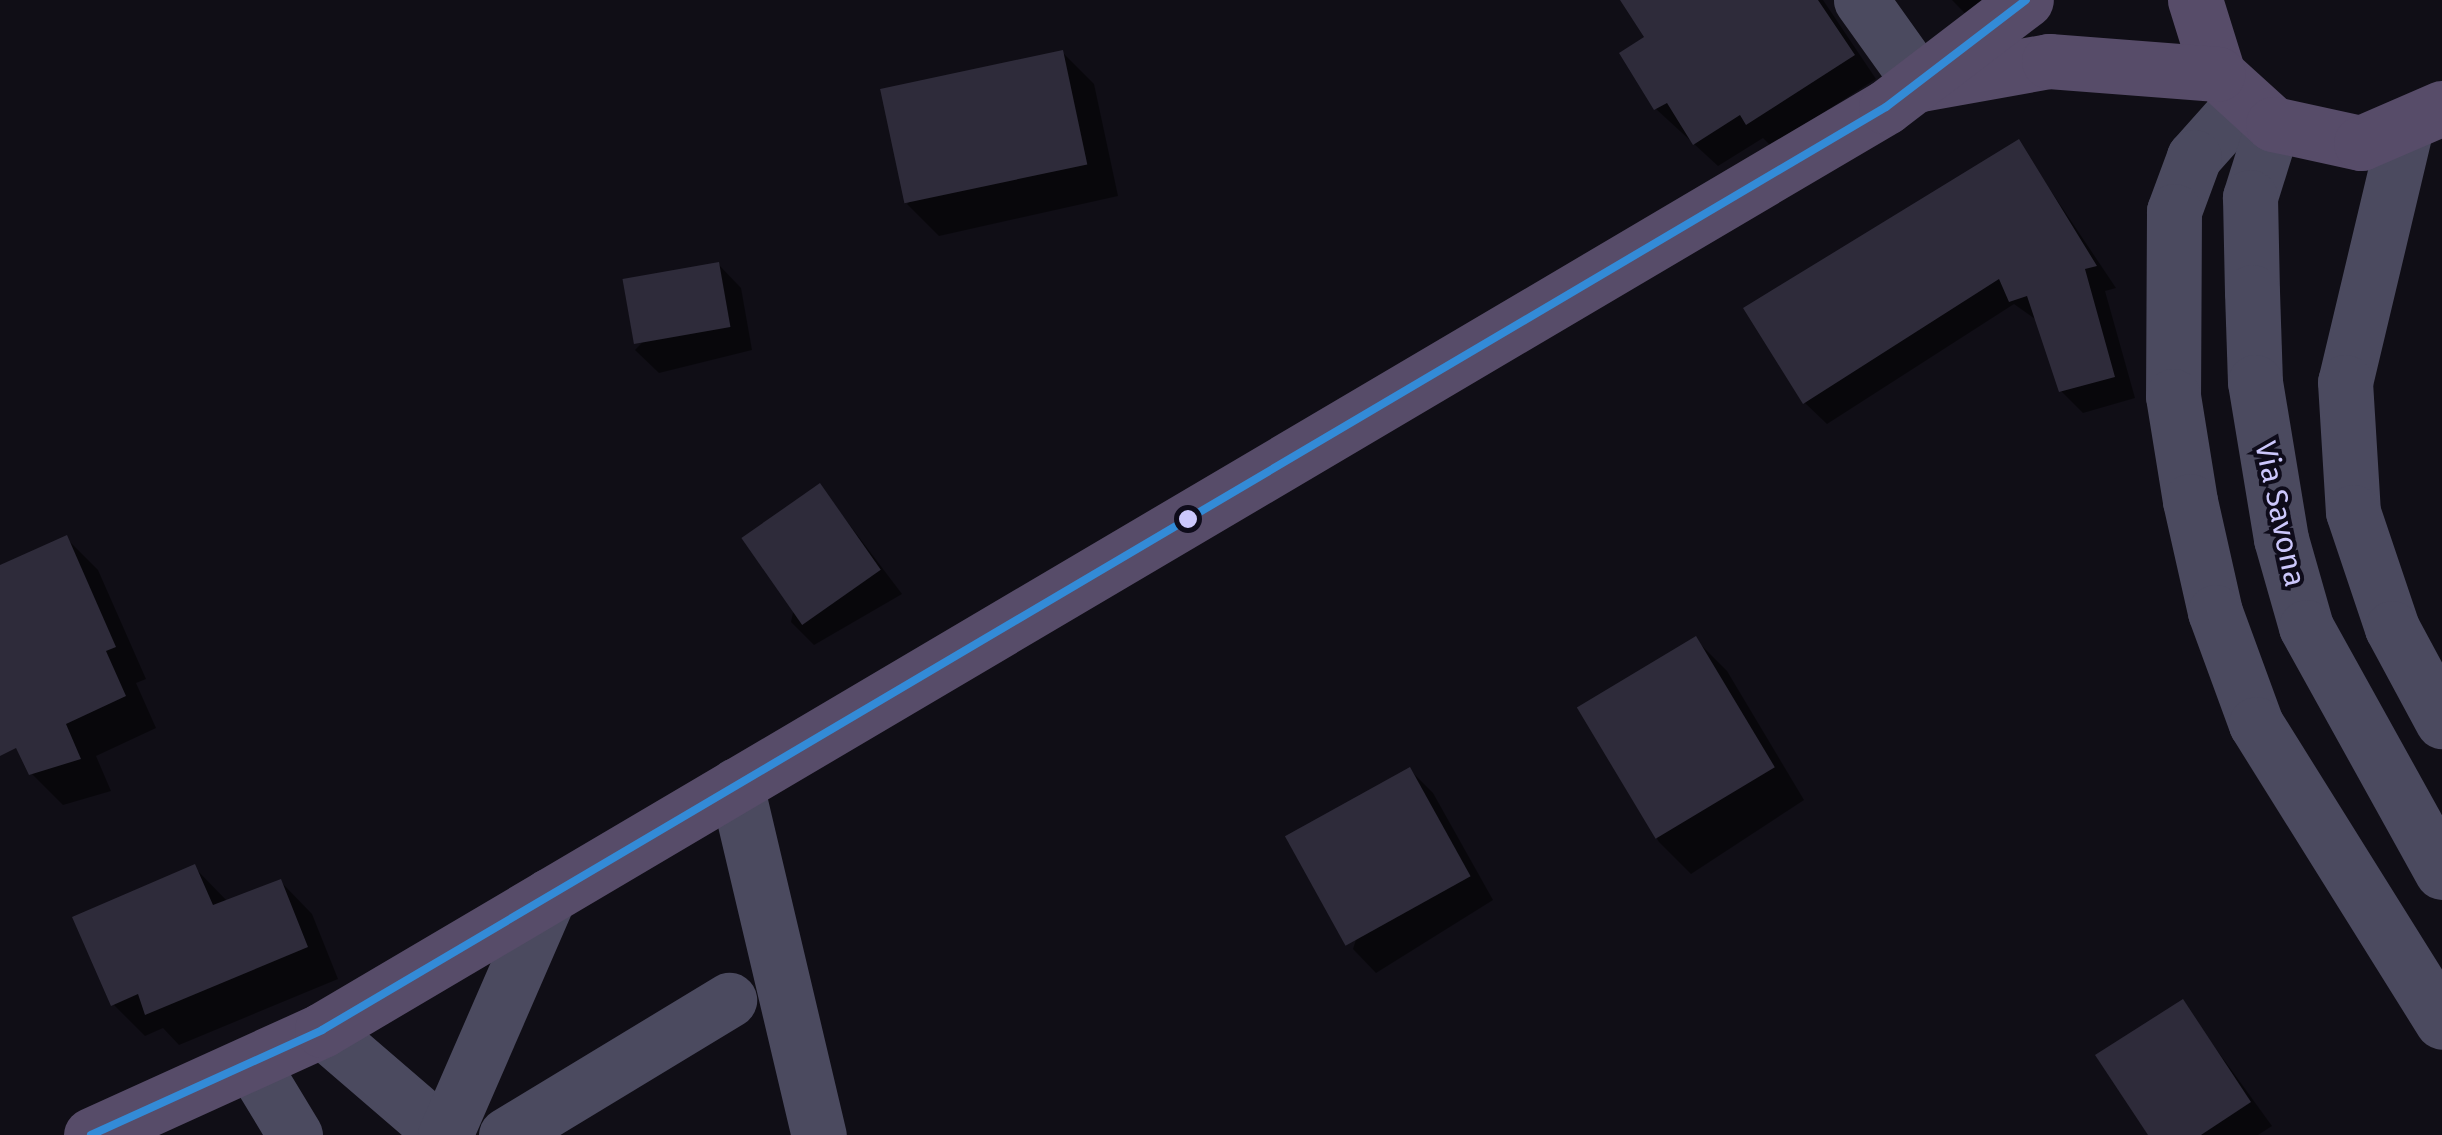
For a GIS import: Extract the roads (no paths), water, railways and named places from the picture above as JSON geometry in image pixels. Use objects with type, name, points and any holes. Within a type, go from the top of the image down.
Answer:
[{"type":"main road","points":[[91,1135],[322,1030],[1921,84],[2026,0]]},
{"type":"main road","points":[[2195,0],[2245,100]]},
{"type":"main road","points":[[1921,84],[2049,60],[2245,100],[2361,142],[2424,119]]},
{"type":"street","points":[[1862,0],[1921,84]]},
{"type":"street","points":[[2245,100],[2194,157],[2174,211],[2173,396],[2190,501],[2215,612],[2256,724],[2442,1022]]},
{"type":"street","name":"Via Savona","points":[[2245,100],[2255,382],[2281,539],[2306,626],[2442,872]]},
{"type":"street","points":[[2424,119],[2345,382],[2352,494],[2392,628],[2442,721]]},
{"type":"street","points":[[736,785],[819,1135]]},
{"type":"street","points":[[322,1030],[444,1135],[549,896]]},
{"type":"street","points":[[506,1135],[729,1000]]},
{"type":"street","points":[[252,1064],[295,1135]]}]
